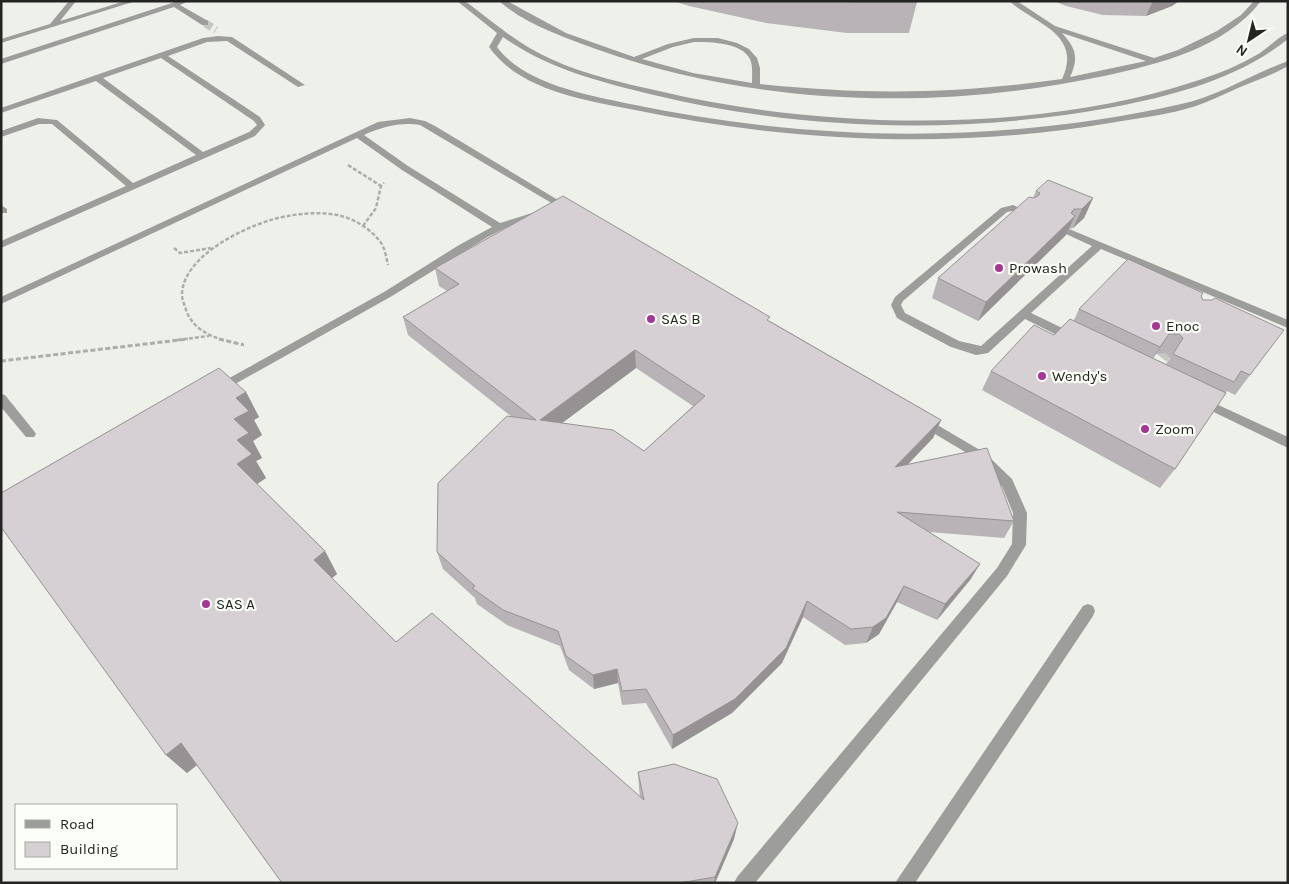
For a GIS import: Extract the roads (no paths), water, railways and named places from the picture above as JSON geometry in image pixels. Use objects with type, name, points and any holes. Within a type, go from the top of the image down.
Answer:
[{"type":"street","points":[[48,26],[62,15],[73,1]]},
{"type":"street","points":[[1,41],[133,1]]},
{"type":"street","points":[[1,62],[186,1]]},
{"type":"street","points":[[455,1],[469,8]]},
{"type":"street","points":[[460,1],[501,33],[546,60],[598,78],[665,97],[727,108],[804,117],[885,122],[964,121],[1020,117],[1109,106],[1169,92],[1221,75],[1262,55],[1288,35]]},
{"type":"street","points":[[502,1],[533,19],[573,38],[636,60],[675,70],[756,85],[800,91],[867,95],[933,95],[997,91],[1096,75],[1151,60],[1214,37],[1240,20],[1258,1]]},
{"type":"street","points":[[1012,1],[1051,26],[1066,41],[1073,57],[1070,73],[1065,80]]},
{"type":"street","points":[[175,5],[205,23]]},
{"type":"street","points":[[1051,26],[1151,60]]},
{"type":"street","points":[[216,30],[224,38]]},
{"type":"street","points":[[501,33],[493,47],[503,61],[517,71],[596,98],[702,121],[776,131],[852,136],[928,137],[1032,132],[1118,120],[1192,104],[1260,78],[1288,63]]},
{"type":"street","points":[[1,111],[206,40],[224,38],[229,39],[301,85]]},
{"type":"street","points":[[636,60],[676,42],[701,39],[727,42],[738,46],[752,57],[755,63],[756,85]]},
{"type":"street","points":[[1,245],[252,134],[260,128],[260,122],[162,55]]},
{"type":"street","points":[[98,78],[203,156]]},
{"type":"street","points":[[1,134],[38,121],[54,122],[132,187]]},
{"type":"street","points":[[1,301],[324,150],[381,124],[395,121],[422,123],[574,212],[532,215],[499,227],[388,294],[297,343],[211,394]]},
{"type":"street","points":[[358,135],[405,168],[499,227]]},
{"type":"street","points":[[1025,213],[1013,208],[1004,210],[899,299],[896,304],[901,315],[964,349],[978,352],[984,350],[1099,245]]},
{"type":"street","points":[[1069,232],[1209,296],[1288,324]]},
{"type":"street","points":[[1024,314],[1086,345]]},
{"type":"street","points":[[1192,396],[1288,442]]},
{"type":"street","points":[[1,398],[30,434]]},
{"type":"street","points":[[743,883],[1002,572],[1019,545],[1020,513],[1007,482],[981,456],[912,415]]},
{"type":"street","points":[[904,883],[1088,611]]},
{"type":"tunnel","points":[[205,23],[216,30]]},
{"type":"tunnel","points":[[1162,358],[1175,341]]},
{"type":"place","name":"Prowash","points":[[999,268]]},
{"type":"place","name":"SAS B","points":[[651,319]]},
{"type":"place","name":"Enoc","points":[[1156,326]]},
{"type":"place","name":"Wendy's","points":[[1042,376]]},
{"type":"place","name":"Zoom","points":[[1145,429]]},
{"type":"place","name":"SAS A","points":[[206,604]]}]
